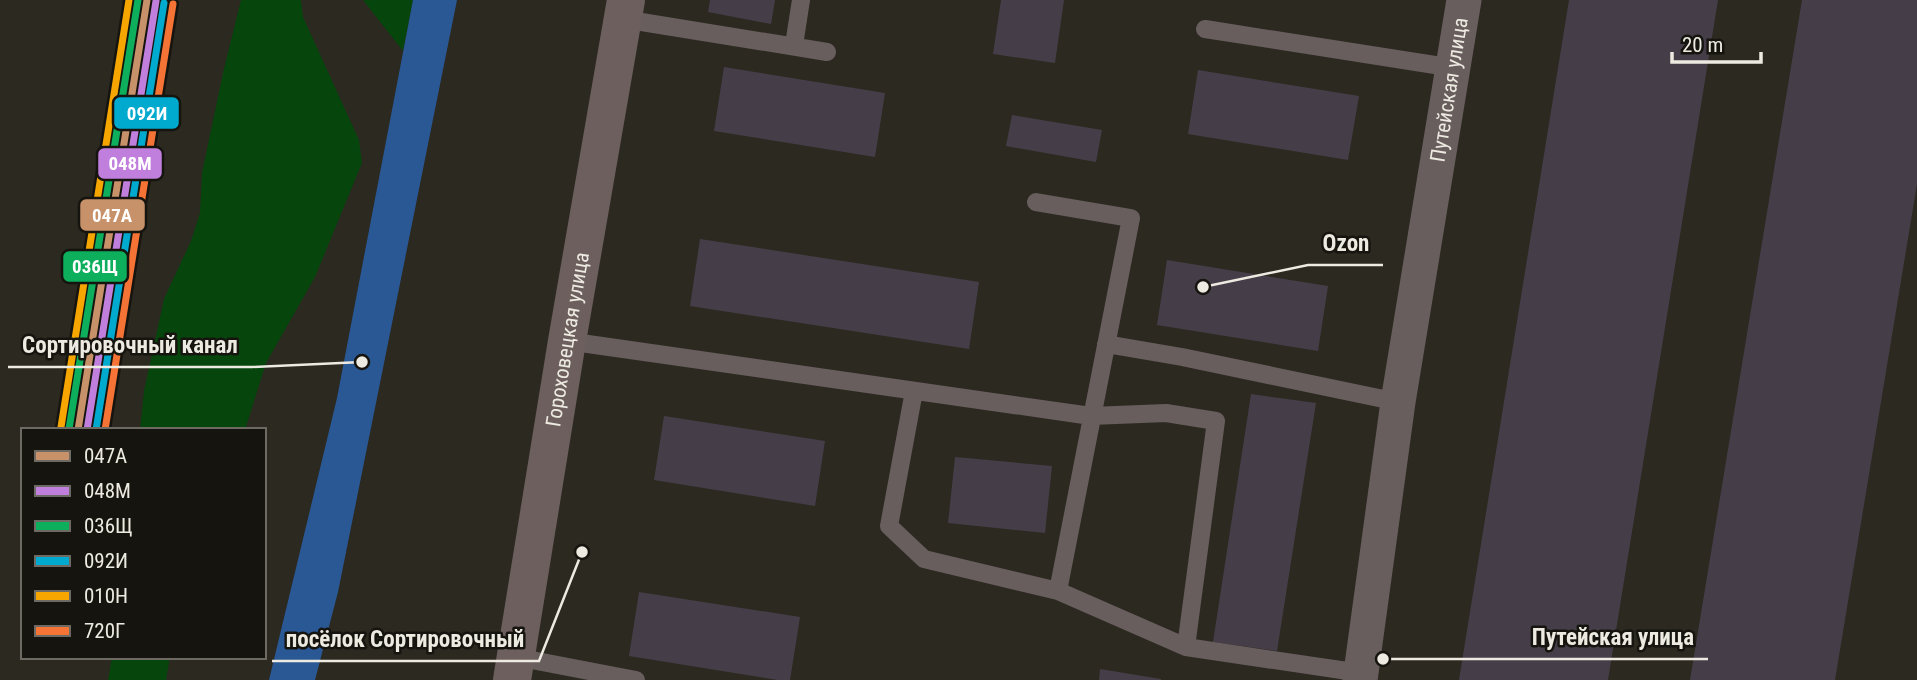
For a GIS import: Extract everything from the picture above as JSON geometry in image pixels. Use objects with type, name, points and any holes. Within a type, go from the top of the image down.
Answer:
[{"type":"street","name":"Путейская улица","points":[[1360,676],[1398,402],[1464,0]]},
{"type":"street","name":"Гороховецкая улица","points":[[514,668],[624,10]]},
{"type":"lane","points":[[794,46],[802,0]]},
{"type":"lane","points":[[624,10],[827,52]]},
{"type":"lane","points":[[1205,29],[1454,68]]},
{"type":"lane","points":[[1036,202],[1131,218],[1058,591]]},
{"type":"lane","points":[[567,341],[1091,416],[1166,413],[1216,421],[1186,648]]},
{"type":"lane","points":[[1105,344],[1182,357],[1398,402]]},
{"type":"lane","points":[[914,391],[889,526],[924,559],[1058,591],[1186,648],[1360,676]]},
{"type":"lane","points":[[514,668],[636,680]]},
{"type":"green space","points":[[241,0],[301,0],[303,17],[359,140],[362,163],[315,277],[266,363],[246,428],[140,428],[144,391],[164,299],[191,241],[200,213],[202,173]]},
{"type":"green space","points":[[363,0],[413,0],[403,51]]},
{"type":"green space","points":[[112,659],[170,659],[166,680],[108,680]]},
{"type":"water","points":[[413,0],[457,0],[338,592],[315,680],[269,680],[337,398]]},
{"type":"building","points":[[710,0],[775,0],[771,24],[708,12]]},
{"type":"building","points":[[1001,0],[1064,0],[1055,63],[993,54]]},
{"type":"building","points":[[1569,0],[1718,0],[1608,680],[1459,680]]},
{"type":"building","points":[[1802,0],[1917,0],[1917,184],[1835,680],[1690,680]]},
{"type":"building","points":[[724,67],[885,93],[875,157],[714,131]]},
{"type":"building","points":[[1198,70],[1359,96],[1348,160],[1188,134]]},
{"type":"building","points":[[1012,115],[1102,130],[1096,162],[1006,146]]},
{"type":"building","points":[[700,239],[979,282],[969,349],[690,306]]},
{"type":"building","points":[[1167,260],[1328,286],[1318,351],[1157,325]]},
{"type":"building","points":[[1251,394],[1316,403],[1277,651],[1213,642]]},
{"type":"building","points":[[664,416],[825,441],[815,506],[654,480]]},
{"type":"building","points":[[955,457],[1052,466],[1045,533],[948,523]]},
{"type":"building","points":[[639,592],[800,617],[790,680],[629,656]]},
{"type":"building","points":[[1100,669],[1161,679],[1161,680],[1099,680]]},
{"type":"transit line","name":"010Н","points":[[61,427],[129,0]]},
{"type":"transit line","name":"036Щ","points":[[69,428],[138,0]]},
{"type":"transit line","name":"047А","points":[[78,428],[147,0]]},
{"type":"transit line","name":"048М","points":[[87,428],[156,1]]},
{"type":"transit line","name":"092И","points":[[96,428],[164,3]]},
{"type":"transit line","name":"720Г","points":[[105,428],[173,4]]},
{"type":"place","name":"Ozon","points":[[1203,287]]},
{"type":"place","name":"Сортировочный канал","points":[[362,362]]},
{"type":"place","name":"посёлок Сортировочный","points":[[582,552]]},
{"type":"place","name":"Путейская улица","points":[[1383,659]]}]
